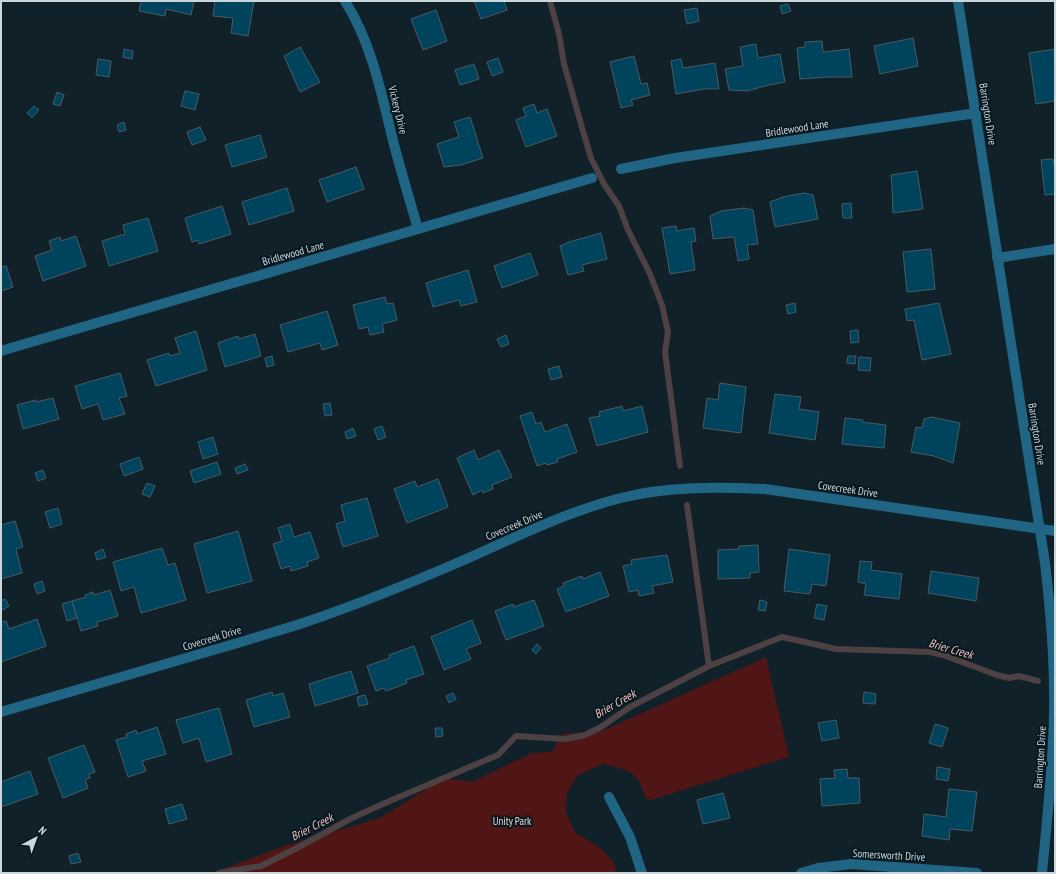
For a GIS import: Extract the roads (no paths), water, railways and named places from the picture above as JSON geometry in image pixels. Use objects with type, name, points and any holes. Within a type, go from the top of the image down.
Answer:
[{"type":"street","name":"Vickery Drive","points":[[345,1],[352,11],[364,38],[375,70],[418,229]]},
{"type":"street","name":"Barrington Drive","points":[[958,1],[1048,586],[1054,656],[1054,715],[1052,760],[1042,873]]},
{"type":"street","name":"Bridlewood Lane","points":[[621,169],[675,158],[976,113]]},
{"type":"street","name":"Bridlewood Lane","points":[[1,351],[592,178]]},
{"type":"street","points":[[998,258],[1055,249]]},
{"type":"street","name":"Covecreek Drive","points":[[1,712],[71,690],[162,666],[306,622],[447,567],[594,505],[643,493],[671,489],[722,487],[765,489],[1055,531]]},
{"type":"street","points":[[609,796],[630,837],[642,873]]},
{"type":"street","name":"Somersworth Drive","points":[[801,873],[818,868],[851,864],[976,873]]},
{"type":"waterway","points":[[550,1],[559,34],[564,64],[591,158],[604,184],[619,206],[628,230],[650,274],[662,305],[668,332],[665,352],[680,466]]},
{"type":"waterway","points":[[687,505],[709,666]]},
{"type":"waterway","name":"Brier Creek","points":[[219,873],[261,866],[352,818],[498,755],[516,736],[565,739],[585,735],[601,727],[630,707],[709,666],[782,637],[836,649],[930,652],[943,655],[997,675],[1009,678],[1019,676],[1038,681]]},
{"type":"park label","name":"Unity Park","points":[[512,821]]}]
